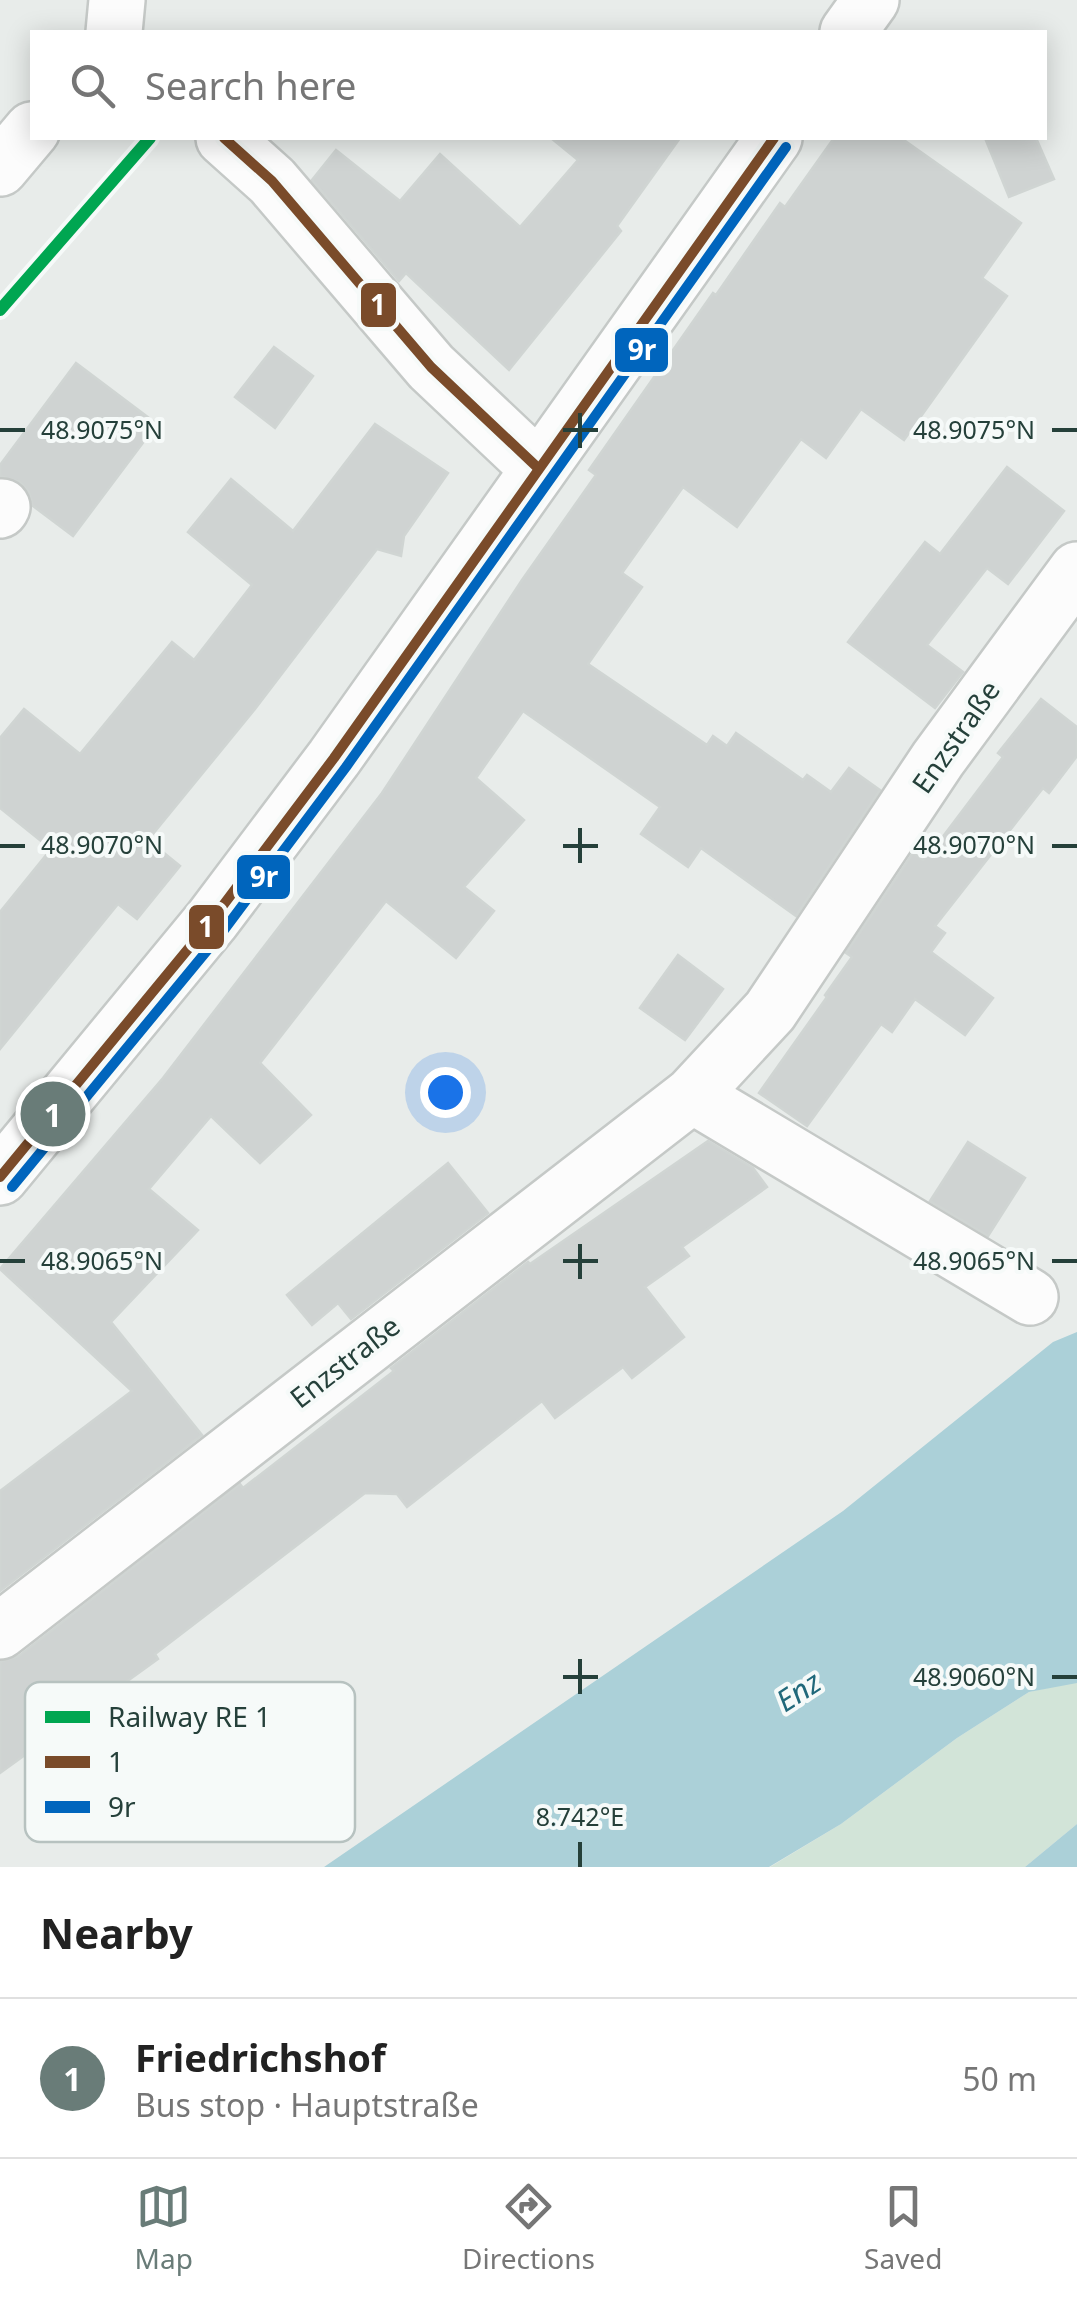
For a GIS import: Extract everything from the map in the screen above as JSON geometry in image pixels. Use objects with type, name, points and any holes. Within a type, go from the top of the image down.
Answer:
[{"type":"street","points":[[114,30],[117,0]]},
{"type":"street","points":[[849,30],[871,0]]},
{"type":"street","points":[[0,168],[30,132]]},
{"type":"street","points":[[226,140],[272,181],[431,367],[538,468]]},
{"type":"street","points":[[3,1168],[200,935],[334,758],[773,140]]},
{"type":"street","name":"Enzstraße","points":[[0,1631],[692,1095],[770,1011],[938,759],[1077,570]]},
{"type":"street","points":[[692,1095],[1030,1297]]},
{"type":"green space","points":[[1077,1683],[1077,1824],[1025,1867],[770,1867],[841,1824],[957,1738],[1029,1692]]},
{"type":"water","name":"Enz","points":[[1077,1332],[1077,1683],[1029,1692],[957,1738],[841,1824],[769,1867],[324,1867],[843,1511],[1053,1342]]},
{"type":"water","points":[[1077,1824],[1077,1867],[1025,1867]]},
{"type":"building","points":[[553,140],[679,140],[617,226],[621,231],[509,370],[406,273],[399,281],[312,180],[336,150],[400,201],[440,154],[520,227],[578,160]]},
{"type":"building","points":[[833,140],[904,140],[1021,223],[982,278],[1007,296],[904,440],[861,409],[826,458],[801,439],[737,527],[683,487],[622,573],[642,587],[588,664],[707,745],[713,736],[727,746],[736,733],[803,780],[807,775],[831,792],[849,768],[880,790],[796,916],[701,848],[688,867],[641,834],[660,807],[523,711],[476,778],[524,820],[464,887],[494,911],[456,958],[386,901],[260,1063],[311,1115],[260,1163],[211,1116],[149,1189],[198,1230],[111,1322],[202,1435],[0,1591],[0,1491],[132,1391],[0,1269],[163,1078],[382,793],[596,475],[589,470],[780,203],[785,207]]},
{"type":"building","points":[[986,140],[1037,140],[1054,179],[1009,197]]},
{"type":"building","points":[[274,347],[313,376],[275,428],[235,397]]},
{"type":"building","points":[[76,363],[157,424],[73,536],[33,506],[29,492],[20,482],[0,476],[0,465]]},
{"type":"building","points":[[375,424],[448,473],[404,536],[401,556],[377,549],[255,709],[148,840],[180,866],[137,919],[118,904],[0,1049],[0,912],[51,849],[0,808],[0,738],[24,709],[80,754],[172,642],[194,660],[252,585],[188,532],[231,479],[293,531]]},
{"type":"building","points":[[1007,467],[1064,511],[1008,584],[987,568],[927,645],[963,672],[935,708],[848,642],[925,542],[940,554]]},
{"type":"building","points":[[1041,699],[1077,727],[1077,756],[1049,793],[1043,788],[935,926],[945,933],[931,952],[993,998],[965,1035],[915,999],[892,1032],[881,1024],[807,1126],[759,1093],[827,997],[852,957],[846,953],[913,853],[923,860],[929,855],[1003,757],[998,753]]},
{"type":"building","points":[[678,955],[723,989],[685,1040],[640,1008]]},
{"type":"building","points":[[708,1141],[753,1168],[767,1187],[682,1247],[689,1256],[645,1287],[684,1337],[632,1378],[623,1367],[555,1418],[542,1401],[407,1507],[397,1494],[365,1493],[155,1654],[158,1659],[126,1682],[25,1682],[25,1755],[0,1773],[0,1662],[19,1656],[240,1484],[243,1488],[394,1371],[391,1368],[530,1264]]},
{"type":"building","points":[[968,1142],[1025,1178],[988,1236],[930,1201]]},
{"type":"building","points":[[448,1163],[488,1213],[351,1319],[338,1303],[312,1325],[287,1295]]},
{"type":"transit line","points":[[0,310],[148,140]]},
{"type":"transit line","name":"1","points":[[226,140],[272,181],[431,367],[538,468]]},
{"type":"transit line","name":"1","points":[[0,1177],[212,920],[334,758],[773,140]]},
{"type":"transit line","name":"9r","points":[[12,1187],[224,930],[346,767],[786,147]]},
{"type":"place","name":"Friedrichshof","points":[[53,1114]]}]
